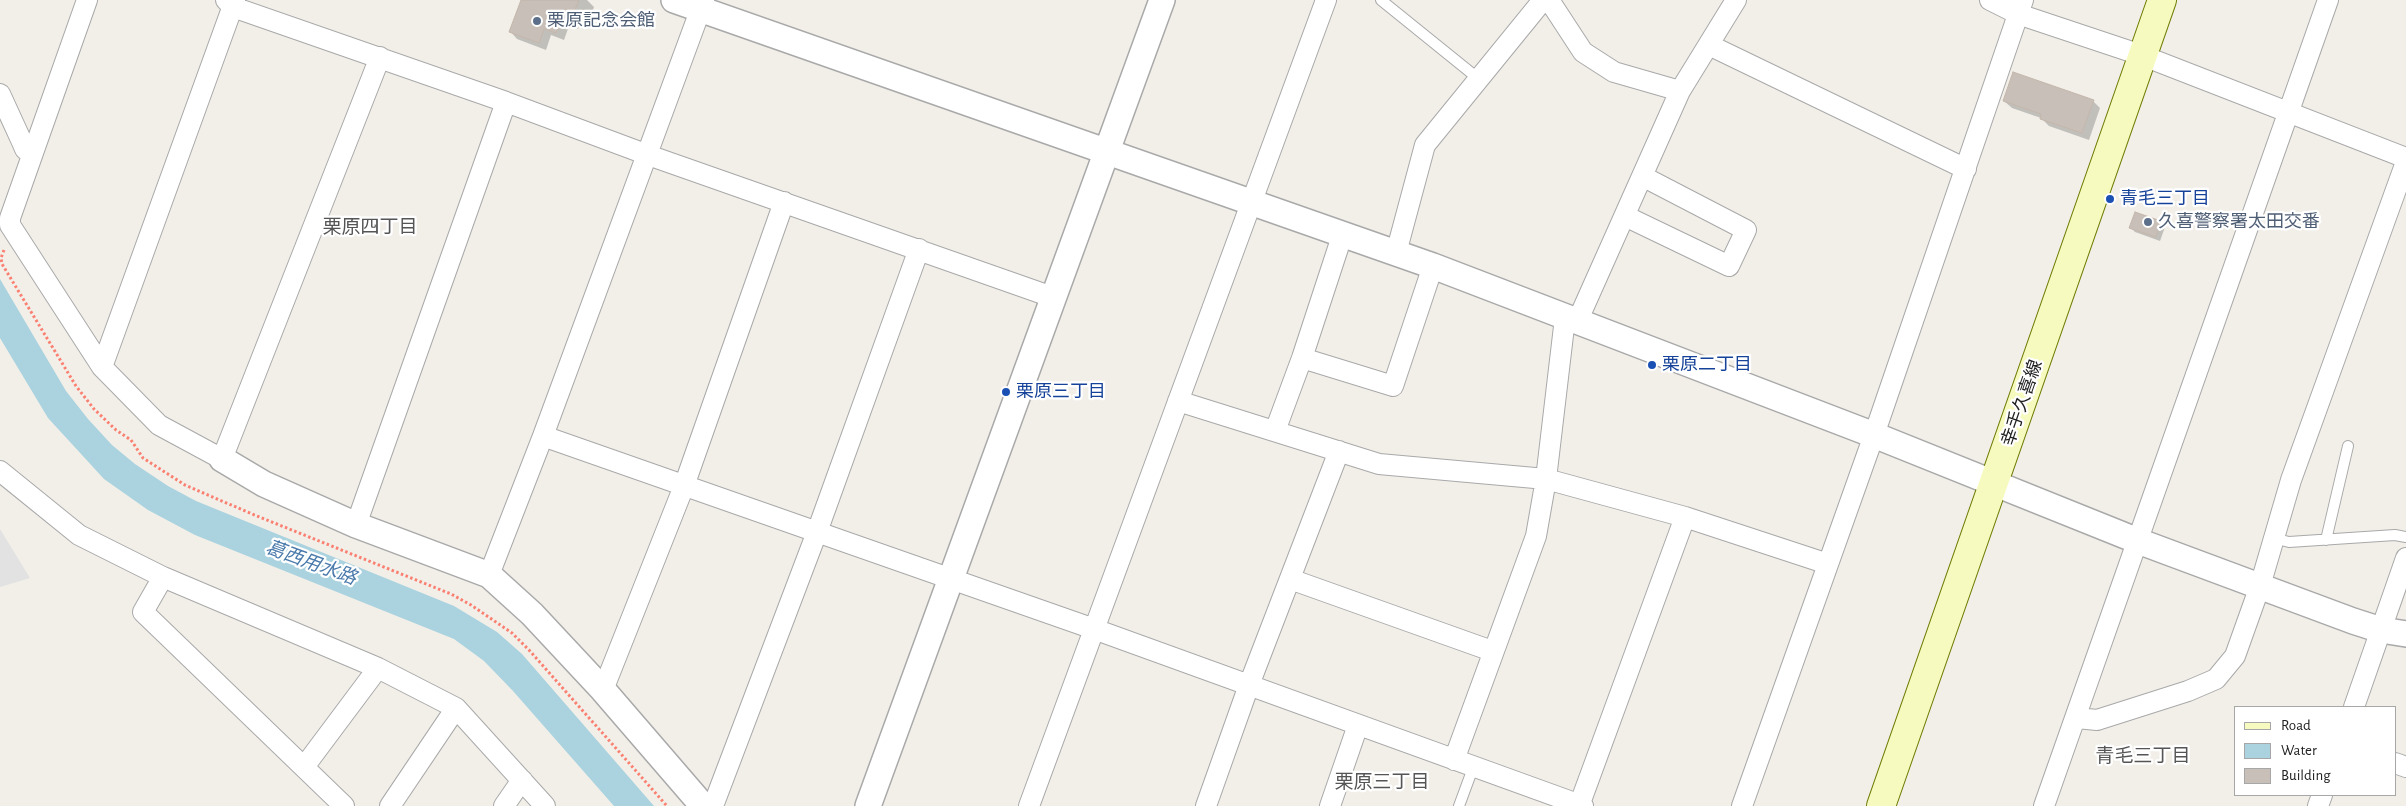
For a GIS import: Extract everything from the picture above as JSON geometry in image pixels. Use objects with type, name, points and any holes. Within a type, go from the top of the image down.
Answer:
[{"type":"main road","name":"幸手久喜線","points":[[1881,806],[2141,55],[2162,0]]},
{"type":"street","points":[[87,0],[10,218],[10,225],[102,367],[159,425],[264,484],[356,525],[489,575],[532,614],[603,690],[703,806]]},
{"type":"street","points":[[674,0],[702,5],[1108,152],[1343,233],[1874,435],[2138,541],[2381,630],[2406,634]]},
{"type":"street","points":[[1029,806],[1326,0]]},
{"type":"street","points":[[1396,253],[1425,145],[1480,80],[1543,0]]},
{"type":"street","points":[[1549,0],[1583,52],[1614,72],[1680,92]]},
{"type":"street","points":[[1454,760],[1492,651],[1536,536],[1571,320],[1625,216],[1680,92],[1736,0]]},
{"type":"street","points":[[1990,0],[2020,7],[2406,158]]},
{"type":"street","points":[[2044,806],[2077,718],[2328,0]]},
{"type":"street","points":[[868,806],[1108,152],[1160,1]]},
{"type":"street","points":[[102,367],[231,2],[648,155],[1055,298]]},
{"type":"street","points":[[489,575],[544,436],[702,5]]},
{"type":"street","points":[[1742,806],[1874,435],[2020,7]]},
{"type":"street","points":[[1709,45],[1966,168]]},
{"type":"street","points":[[222,459],[380,57]]},
{"type":"street","points":[[0,94],[25,148],[32,154]]},
{"type":"street","points":[[356,525],[506,102]]},
{"type":"street","points":[[2077,718],[2097,720],[2188,691],[2216,679],[2235,656],[2260,586],[2291,480],[2406,162]]},
{"type":"street","points":[[1625,216],[1728,266],[1746,230],[1642,176]]},
{"type":"street","points":[[603,690],[684,486],[784,202]]},
{"type":"street","points":[[1275,431],[1302,358],[1343,233]]},
{"type":"street","points":[[713,806],[817,532],[919,249]]},
{"type":"street","points":[[1302,358],[1393,386],[1432,266]]},
{"type":"street","points":[[1178,401],[1380,464],[1546,479],[1685,517],[1828,564]]},
{"type":"street","points":[[544,436],[1249,685],[1581,806],[1685,517]]},
{"type":"street","points":[[1206,806],[1249,685],[1339,451]]},
{"type":"street","points":[[0,472],[79,535],[163,577],[378,668],[456,708],[545,806]]},
{"type":"street","points":[[2354,706],[2406,558]]},
{"type":"street","points":[[163,577],[143,612],[344,806]]},
{"type":"street","points":[[1290,579],[1492,651]]},
{"type":"street","points":[[304,767],[378,668]]},
{"type":"street","points":[[390,806],[456,708]]},
{"type":"street","points":[[1330,806],[1358,725]]},
{"type":"street","points":[[504,806],[522,780]]},
{"type":"lane","points":[[1381,0],[1480,80]]},
{"type":"lane","points":[[2326,540],[2348,446]]},
{"type":"lane","points":[[2273,538],[2289,542],[2396,535],[2406,537]]},
{"type":"lane","points":[[1459,806],[1474,768]]},
{"type":"path","points":[[5,246],[1,258],[2,264],[76,386],[94,409],[116,430],[131,440],[143,458],[186,485],[252,514],[451,594],[471,605],[512,633],[529,650],[667,806]]},
{"type":"shaded area","points":[[0,529],[30,578],[0,587]]},
{"type":"water","name":"葛西用水路","points":[[0,279],[66,391],[112,445],[135,464],[168,486],[196,501],[454,606],[497,632],[522,654],[654,806],[614,806],[513,691],[484,661],[454,639],[195,535],[148,510],[104,479],[48,418],[0,338]]},
{"type":"building","name":"栗原記念会館","points":[[521,0],[579,0],[570,23],[562,19],[556,33],[544,29],[539,43],[509,32]]},
{"type":"building","points":[[2013,72],[2094,100],[2082,133],[2040,119],[2041,114],[2003,101]]},
{"type":"building","points":[[2135,212],[2161,221],[2156,237],[2129,228]]},
{"type":"place","name":"栗原記念会館","points":[[537,21]]},
{"type":"place","name":"青毛三丁目","points":[[2110,199]]},
{"type":"place","name":"久喜警察署太田交番","points":[[2148,222]]},
{"type":"place","name":"栗原二丁目","points":[[1652,365]]},
{"type":"place","name":"栗原三丁目","points":[[1006,392]]},
{"type":"district","name":"栗原四丁目","points":[[370,227]]},
{"type":"district","name":"青毛三丁目","points":[[2143,756]]},
{"type":"district","name":"栗原三丁目","points":[[1382,782]]}]
